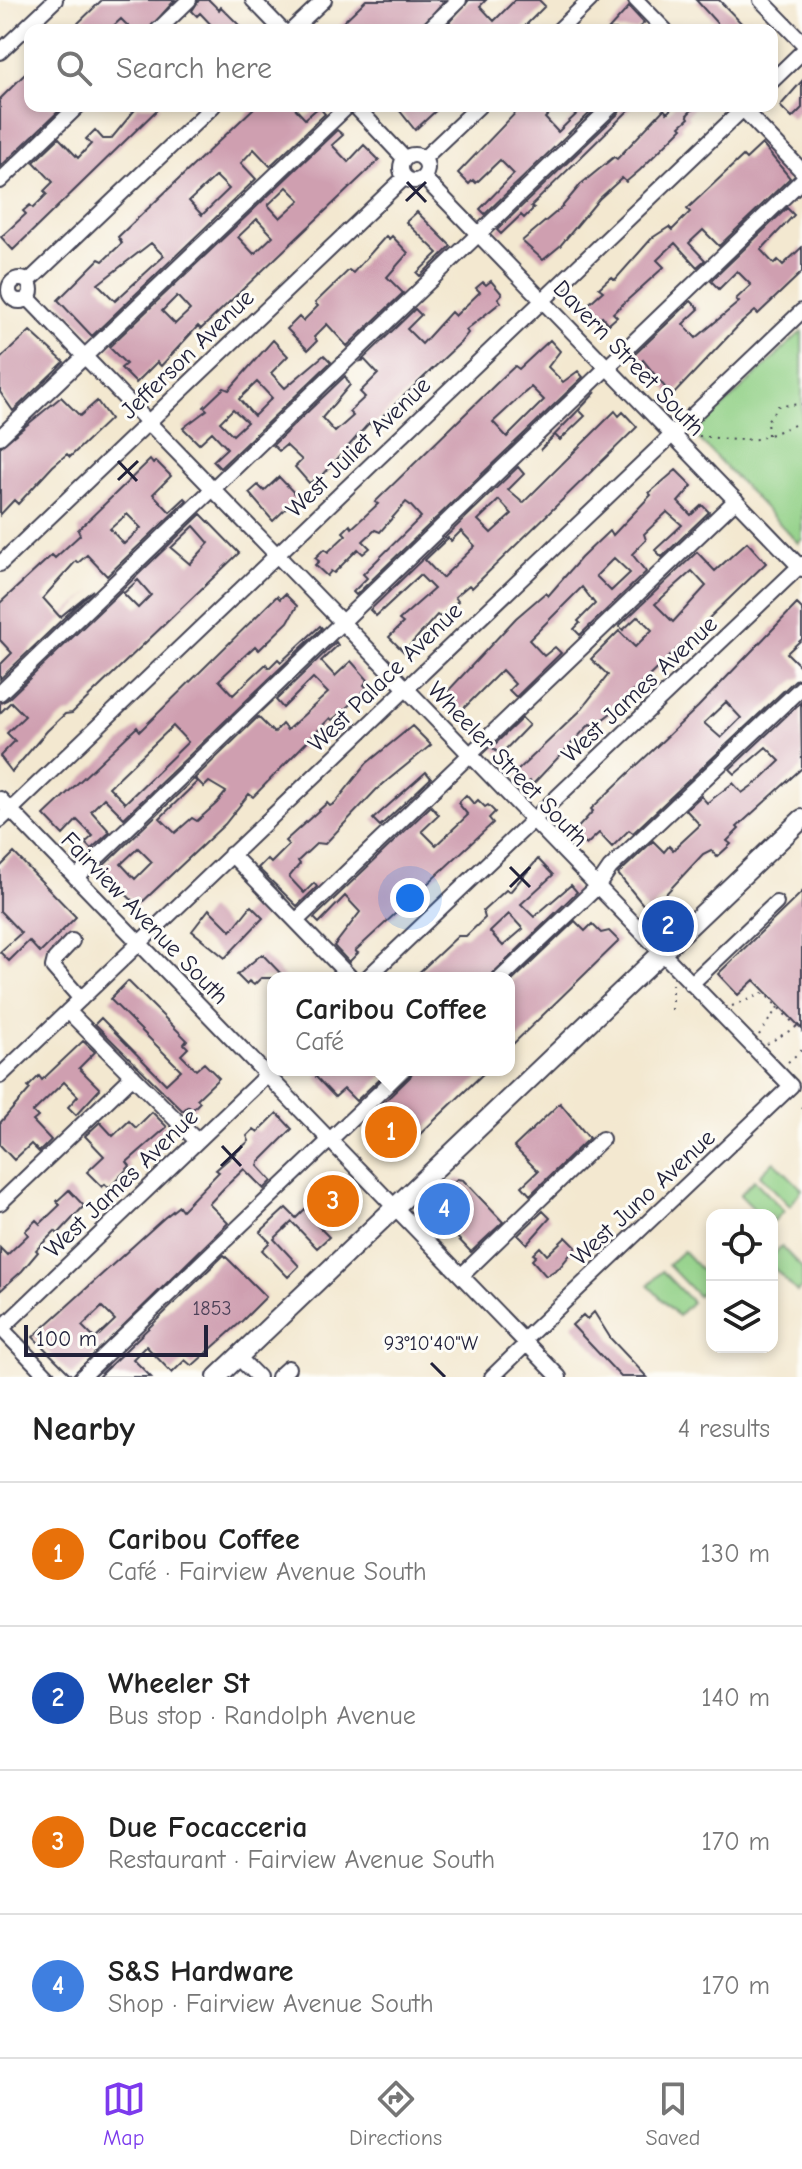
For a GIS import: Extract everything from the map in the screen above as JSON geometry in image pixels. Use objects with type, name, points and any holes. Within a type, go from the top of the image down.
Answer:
[{"type":"main road","points":[[217,1377],[802,819]]},
{"type":"street","points":[[30,24],[55,0]]},
{"type":"street","points":[[164,24],[189,0]]},
{"type":"street","points":[[253,0],[276,24]]},
{"type":"street","points":[[298,24],[324,0]]},
{"type":"street","points":[[434,24],[459,0]]},
{"type":"street","points":[[565,24],[590,0]]},
{"type":"street","points":[[636,0],[659,24]]},
{"type":"street","points":[[761,0],[802,42]]},
{"type":"street","points":[[0,52],[24,29]]},
{"type":"street","points":[[778,75],[802,52]]},
{"type":"street","points":[[0,181],[72,112]]},
{"type":"street","points":[[28,282],[207,112]]},
{"type":"street","points":[[0,437],[342,112]]},
{"type":"street","points":[[361,112],[405,159]]},
{"type":"street","points":[[423,159],[473,112]]},
{"type":"street","points":[[0,693],[606,112]]},
{"type":"street","name":"West Juliet Avenue","points":[[3,810],[276,555],[738,112]]},
{"type":"street","points":[[748,112],[802,171]]},
{"type":"street","points":[[414,155],[423,159],[427,170],[424,178],[415,181],[405,177],[402,169],[405,159],[414,155]]},
{"type":"street","name":"Jefferson Avenue","points":[[0,564],[405,177]]},
{"type":"street","name":"Davern Street South","points":[[424,178],[801,566]]},
{"type":"street","points":[[76,878],[802,180]]},
{"type":"street","points":[[0,269],[12,282]]},
{"type":"street","points":[[18,279],[28,282],[31,289],[28,298],[6,303],[12,282],[18,279]]},
{"type":"street","name":"Wheeler Street South","points":[[28,298],[791,1086]]},
{"type":"street","name":"West Palace Avenue","points":[[0,1076],[802,311]]},
{"type":"street","points":[[297,920],[736,500]]},
{"type":"street","name":"West James Avenue","points":[[373,972],[801,566]]},
{"type":"street","points":[[507,972],[597,887],[610,868],[802,687]]},
{"type":"street","name":"Fairview Avenue South","points":[[3,810],[76,878],[267,1069]]},
{"type":"street","points":[[231,854],[345,972]]},
{"type":"street","points":[[691,984],[776,903]]},
{"type":"street","points":[[72,941],[55,959],[53,967],[81,999]]},
{"type":"street","points":[[68,1011],[197,1141]]},
{"type":"street","name":"West James Avenue","points":[[0,1328],[267,1075]]},
{"type":"street","points":[[0,1203],[133,1076]]},
{"type":"street","name":"Fairview Avenue South","points":[[273,1076],[329,1140],[559,1377]]},
{"type":"street","points":[[82,1377],[397,1076]]},
{"type":"street","name":"West Juno Avenue","points":[[492,1377],[791,1086]]},
{"type":"street","points":[[462,1275],[602,1139]]},
{"type":"street","points":[[0,1328],[48,1377]]},
{"type":"street","points":[[238,1357],[258,1377]]},
{"type":"path","points":[[768,435],[767,421],[778,406],[802,404]]},
{"type":"path","points":[[691,435],[735,440],[768,435],[802,422]]},
{"type":"path","points":[[668,975],[672,979],[672,1010]]},
{"type":"path","points":[[731,1007],[764,993],[802,1032]]},
{"type":"path","points":[[759,1036],[778,1007]]},
{"type":"path","points":[[766,1044],[796,1027]]},
{"type":"path","points":[[801,1051],[802,1061]]},
{"type":"path","points":[[786,1064],[801,1051]]},
{"type":"green space","points":[[802,331],[802,539],[798,543],[694,434]]},
{"type":"green space","points":[[774,1161],[802,1189],[790,1206],[760,1175]]},
{"type":"green space","points":[[754,1180],[784,1211],[778,1217],[778,1209],[754,1209],[740,1195]]},
{"type":"green space","points":[[782,1247],[802,1268],[802,1287],[797,1292],[778,1272],[778,1251]]},
{"type":"green space","points":[[683,1251],[706,1275],[706,1287],[698,1296],[668,1265]]},
{"type":"green space","points":[[662,1271],[692,1302],[678,1316],[648,1285]]},
{"type":"building","points":[[102,0],[175,0],[153,24],[126,24],[121,19],[116,24],[77,24]]},
{"type":"building","points":[[199,0],[209,0],[238,24],[210,24],[200,13],[197,16],[192,11]]},
{"type":"building","points":[[366,0],[445,0],[423,24],[341,24]]},
{"type":"building","points":[[469,0],[486,0],[480,6],[494,21],[515,0],[539,0],[545,6],[527,24],[447,24]]},
{"type":"building","points":[[696,0],[719,0],[742,24],[718,24]]},
{"type":"building","points":[[629,7],[644,23],[643,24],[613,24]]},
{"type":"building","points":[[24,75],[24,112],[58,112],[0,167],[0,99]]},
{"type":"building","points":[[802,81],[802,108],[792,118],[780,106]]},
{"type":"building","points":[[133,112],[155,112],[13,250],[1,237],[26,214],[23,211],[30,205],[33,208],[47,194],[44,191],[53,182],[34,162],[59,138],[78,158],[91,144],[86,139],[95,130],[103,139],[111,139]]},
{"type":"building","points":[[250,112],[299,112],[305,119],[313,112],[325,114],[270,166],[254,149],[241,163],[256,179],[92,336],[58,300],[99,259],[103,261],[122,243],[118,237]],"holes":[[[216,176],[229,189],[202,215],[189,201]],[[151,243],[164,256],[115,301],[98,284]]]},
{"type":"building","points":[[401,112],[434,112],[415,130]]},
{"type":"building","points":[[516,112],[551,112],[545,118],[558,132],[579,112],[591,112],[485,214],[480,209],[514,174],[500,160],[476,183],[473,180],[469,184],[458,173]]},
{"type":"building","points":[[627,112],[531,206],[534,208],[524,218],[521,215],[501,234],[497,230],[619,113]]},
{"type":"building","points":[[661,112],[690,112],[687,115],[689,118],[680,126],[682,128],[626,182],[622,178],[599,199],[560,246],[543,260],[522,241],[561,208],[581,184],[614,157],[617,159]]},
{"type":"building","points":[[337,130],[343,135],[332,145],[348,162],[364,145],[379,160],[201,329],[198,326],[161,366],[157,362],[136,383],[121,368],[126,364],[109,347]],"holes":[[[287,187],[300,200],[280,218],[268,205]],[[257,219],[273,236],[254,254],[238,237]],[[177,296],[190,310],[175,324],[162,311]]]},
{"type":"building","points":[[762,144],[790,178],[719,246],[703,230],[689,243],[705,260],[697,267],[675,243],[657,260],[664,267],[613,313],[617,317],[609,324],[602,316],[596,321],[584,308],[603,291],[599,288],[611,277],[615,280],[652,238],[669,227],[672,230],[690,212],[687,209],[743,156],[746,159]]},
{"type":"building","points":[[787,208],[794,215],[761,250],[774,264],[778,260],[783,265],[802,247],[802,272],[758,314],[755,311],[740,324],[672,396],[643,360],[640,363],[633,356],[691,301],[699,309],[683,324],[696,338],[739,302],[736,299],[751,285],[737,271],[719,289],[711,281]]},
{"type":"building","points":[[417,212],[451,246],[420,276],[417,273],[438,253],[406,222]]},
{"type":"building","points":[[386,236],[389,239],[392,236],[408,253],[387,277],[403,293],[347,346],[327,324],[314,337],[317,341],[308,350],[287,329],[299,317],[303,321],[318,306],[315,303],[349,270],[353,273]]},
{"type":"building","points":[[491,281],[502,294],[498,298],[501,302],[466,330],[468,333],[460,343],[372,426],[369,423],[323,475],[309,483],[295,467],[302,460],[286,445],[279,451],[273,445],[345,376],[350,385],[322,418],[335,432],[353,416],[349,412],[365,397],[360,392],[378,374],[365,360],[361,361],[415,309],[421,315],[407,329],[422,344],[451,312],[455,316],[480,292],[476,288],[483,282],[486,285]]},
{"type":"building","points":[[30,331],[64,362],[13,411],[0,392],[0,359]]},
{"type":"building","points":[[273,340],[288,356],[271,373],[285,388],[324,355],[331,362],[220,468],[213,461],[227,448],[212,432],[199,444],[183,428],[207,410],[204,407],[224,388],[229,390]],"holes":[[[257,382],[272,398],[254,416],[239,399]],[[233,409],[247,422],[233,435],[220,422]]]},
{"type":"building","points":[[550,340],[560,351],[548,367],[563,382],[578,371],[583,377],[356,595],[353,592],[367,578],[363,574],[421,517],[406,502],[380,532],[375,530],[363,541],[370,548],[363,554],[358,549],[327,576],[315,565],[319,561],[315,558],[324,549],[328,552],[346,535],[343,532],[350,525],[352,528],[378,504],[375,502],[515,366],[519,369]],"holes":[[[531,387],[544,400],[507,437],[493,422]]]},
{"type":"building","points":[[596,392],[579,410],[585,416],[560,440],[555,435],[540,450]]},
{"type":"building","points":[[61,397],[80,416],[97,401],[110,419],[70,457],[67,454],[53,466],[18,504],[14,500],[0,515],[0,447]]},
{"type":"building","points":[[615,411],[619,416],[623,412],[637,427],[472,588],[469,585],[455,597],[458,601],[440,617],[437,615],[404,652],[389,637],[403,623],[399,620],[434,589],[420,575],[376,616],[370,610],[518,467],[524,474],[508,490],[523,503]],"holes":[[[499,500],[512,514],[491,533],[478,520]],[[461,531],[475,546],[442,578],[425,560],[448,538],[451,541]]]},
{"type":"building","points":[[150,460],[153,464],[156,461],[171,476],[153,494],[170,512],[185,498],[187,500],[107,576],[87,555],[78,563],[76,561],[43,598],[60,617],[93,590],[0,679],[0,665],[12,653],[0,640],[0,603],[52,555],[55,558],[80,535],[78,530]],"holes":[[[127,514],[141,528],[124,544],[110,529]]]},
{"type":"building","points":[[676,470],[692,486],[678,502],[691,515],[702,505],[709,512],[662,557],[655,550],[682,525],[667,512],[644,534],[646,540],[632,554],[646,572],[580,635],[574,629],[595,604],[582,587],[529,640],[544,656],[555,647],[561,653],[516,697],[509,690],[515,684],[502,670],[459,713],[446,700],[451,695],[448,691],[516,618],[545,593],[548,596],[610,530],[613,535],[651,495],[649,493]],"holes":[[[614,558],[630,573],[611,591],[596,576]]]},
{"type":"building","points":[[279,477],[298,497],[273,521],[249,493],[258,485],[264,491]]},
{"type":"building","points":[[201,514],[239,553],[72,713],[65,714],[47,731],[12,772],[0,756],[15,741],[7,733],[25,716],[11,702],[0,713],[0,703],[7,700]],"holes":[[[194,526],[209,543],[190,564],[171,548]],[[138,580],[151,595],[138,608],[121,591],[124,593]]]},
{"type":"building","points":[[747,542],[766,563],[611,713],[594,726],[590,724],[533,784],[530,781],[526,784],[515,773],[579,712],[608,675],[591,659],[619,631],[635,647],[652,630],[638,616],[623,630],[619,626],[697,552],[715,571]],"holes":[[[692,571],[706,586],[673,622],[655,604]]]},
{"type":"building","points":[[285,594],[297,606],[288,622],[259,650],[255,646],[219,680],[233,695],[266,664],[269,668],[278,659],[281,662],[320,626],[322,628],[124,818],[104,798],[91,811],[110,832],[91,849],[85,843],[93,836],[77,820],[63,835],[44,815],[137,727],[140,731],[277,596],[280,599]],"holes":[[[173,726],[188,742],[125,803],[109,787]]]},
{"type":"building","points":[[797,604],[802,609],[802,639],[787,653],[802,668],[802,677],[795,680],[633,833],[629,830],[612,847],[599,833],[586,845],[574,832],[593,811],[591,809],[698,707]],"holes":[[[726,702],[741,718],[721,738],[704,723]]]},
{"type":"building","points":[[336,642],[338,645],[321,661],[335,676],[351,661],[368,680],[364,685],[367,688],[332,720],[330,718],[253,797],[249,794],[225,824],[138,906],[100,869],[194,779],[197,782],[160,818],[175,833],[192,818],[197,821],[217,803],[226,792],[209,782],[204,787],[195,778],[258,717],[274,733],[282,724],[287,730],[328,693],[313,678],[283,708],[276,700]],"holes":[[[138,848],[152,862],[135,879],[121,864]]]},
{"type":"building","points":[[801,702],[802,768],[737,827],[739,829],[727,841],[731,844],[717,857],[711,850],[703,854],[649,912],[618,874],[653,841],[664,852],[669,846],[673,850],[700,825],[686,810],[701,796],[707,803],[733,783],[742,793],[760,780],[780,761],[766,747],[735,774],[730,769]]},
{"type":"building","points":[[522,718],[529,725],[500,755],[492,747]]},
{"type":"building","points":[[412,726],[431,745],[377,789],[325,844],[317,843],[298,861],[300,864],[289,877],[304,893],[314,883],[317,887],[297,906],[258,868],[267,859],[271,863],[289,845],[285,841],[327,803],[330,806],[335,803],[367,763]]},
{"type":"building","points":[[426,772],[431,778],[380,826],[373,819]]},
{"type":"building","points":[[466,795],[474,804],[478,800],[495,812],[489,818],[493,823],[355,951],[358,953],[349,962],[334,946],[360,912],[345,896],[319,923],[314,918],[431,806],[439,815],[422,831],[436,845],[468,815],[458,803]]},
{"type":"building","points":[[14,853],[76,917],[40,953],[29,941],[9,961],[0,952],[21,933],[0,911],[0,867]]},
{"type":"building","points":[[538,859],[553,875],[521,904],[534,917],[571,885],[577,892],[494,972],[419,972],[458,936],[466,936],[485,918],[483,911],[506,890],[510,892]],"holes":[[[509,914],[523,929],[503,946],[490,932]]]},
{"type":"building","points":[[802,892],[802,1029],[754,980],[738,995],[718,974]]},
{"type":"building","points":[[251,906],[263,918],[225,958],[192,931],[209,909],[231,931]]},
{"type":"building","points":[[575,921],[585,931],[592,924],[601,933],[609,931],[619,941],[515,1042],[515,978]]},
{"type":"building","points":[[262,954],[279,972],[267,972],[267,978],[261,978],[254,985],[249,981],[246,984],[237,975]]},
{"type":"building","points":[[128,981],[187,1040],[184,1044],[188,1048],[181,1055],[196,1070],[204,1063],[219,1078],[197,1099],[200,1102],[192,1110],[188,1106],[183,1111],[95,1024],[101,1018],[166,1084],[181,1070],[110,999]]},
{"type":"building","points":[[83,1041],[95,1052],[79,1068],[100,1089],[76,1115],[68,1107],[78,1096],[64,1082],[33,1112],[38,1117],[33,1121],[51,1140],[39,1152],[31,1144],[14,1160],[0,1145],[0,1123],[39,1076],[42,1080]]},
{"type":"building","points":[[383,1076],[356,1101],[344,1089],[335,1097],[316,1077]]},
{"type":"building","points":[[481,1076],[417,1137],[409,1129],[390,1148],[368,1122],[372,1118],[370,1116],[410,1077]]},
{"type":"building","points":[[560,1103],[589,1138],[530,1195],[522,1186],[538,1171],[514,1147]]},
{"type":"building","points":[[152,1112],[167,1127],[127,1162],[130,1166],[109,1188],[105,1184],[102,1187],[87,1172],[104,1156],[85,1136],[100,1122],[113,1136],[129,1121],[136,1128]]},
{"type":"building","points":[[277,1113],[292,1129],[259,1162],[258,1166],[272,1181],[264,1189],[244,1169],[224,1188],[209,1204],[228,1223],[72,1376],[33,1337],[164,1218],[179,1206],[182,1210],[219,1172],[216,1170],[249,1141],[247,1136],[254,1129],[258,1132]],"holes":[[[102,1307],[115,1320],[95,1339],[82,1326]]]},
{"type":"building","points":[[457,1179],[463,1180],[503,1222],[471,1252],[428,1207]]},
{"type":"building","points":[[345,1182],[353,1190],[317,1225],[329,1237],[317,1248],[292,1222],[274,1239],[299,1266],[288,1277],[262,1250],[270,1242],[260,1232],[286,1208],[296,1218],[314,1200],[310,1196],[322,1184],[332,1195]]},
{"type":"building","points":[[69,1190],[84,1206],[58,1234],[55,1231],[36,1250],[38,1252],[22,1271],[0,1291],[0,1248],[7,1255],[28,1235],[25,1231],[36,1220],[40,1224],[60,1205],[57,1201]]},
{"type":"building","points":[[543,1211],[550,1218],[527,1244],[518,1235]]},
{"type":"building","points":[[566,1237],[576,1247],[560,1267],[546,1276],[532,1260],[536,1256],[533,1254],[540,1247],[547,1255]]},
{"type":"building","points":[[224,1255],[266,1297],[242,1321],[192,1366],[185,1360],[172,1373],[146,1346],[133,1359],[151,1377],[98,1377]]},
{"type":"building","points":[[594,1312],[611,1339],[647,1377],[621,1377],[572,1325],[583,1315],[587,1319]]},
{"type":"place","name":"Wheeler St","points":[[668,926]]},
{"type":"place","name":"Caribou Coffee","points":[[391,1132]]},
{"type":"place","name":"Due Focacceria","points":[[333,1201]]},
{"type":"place","name":"S&S Hardware","points":[[444,1209]]}]
